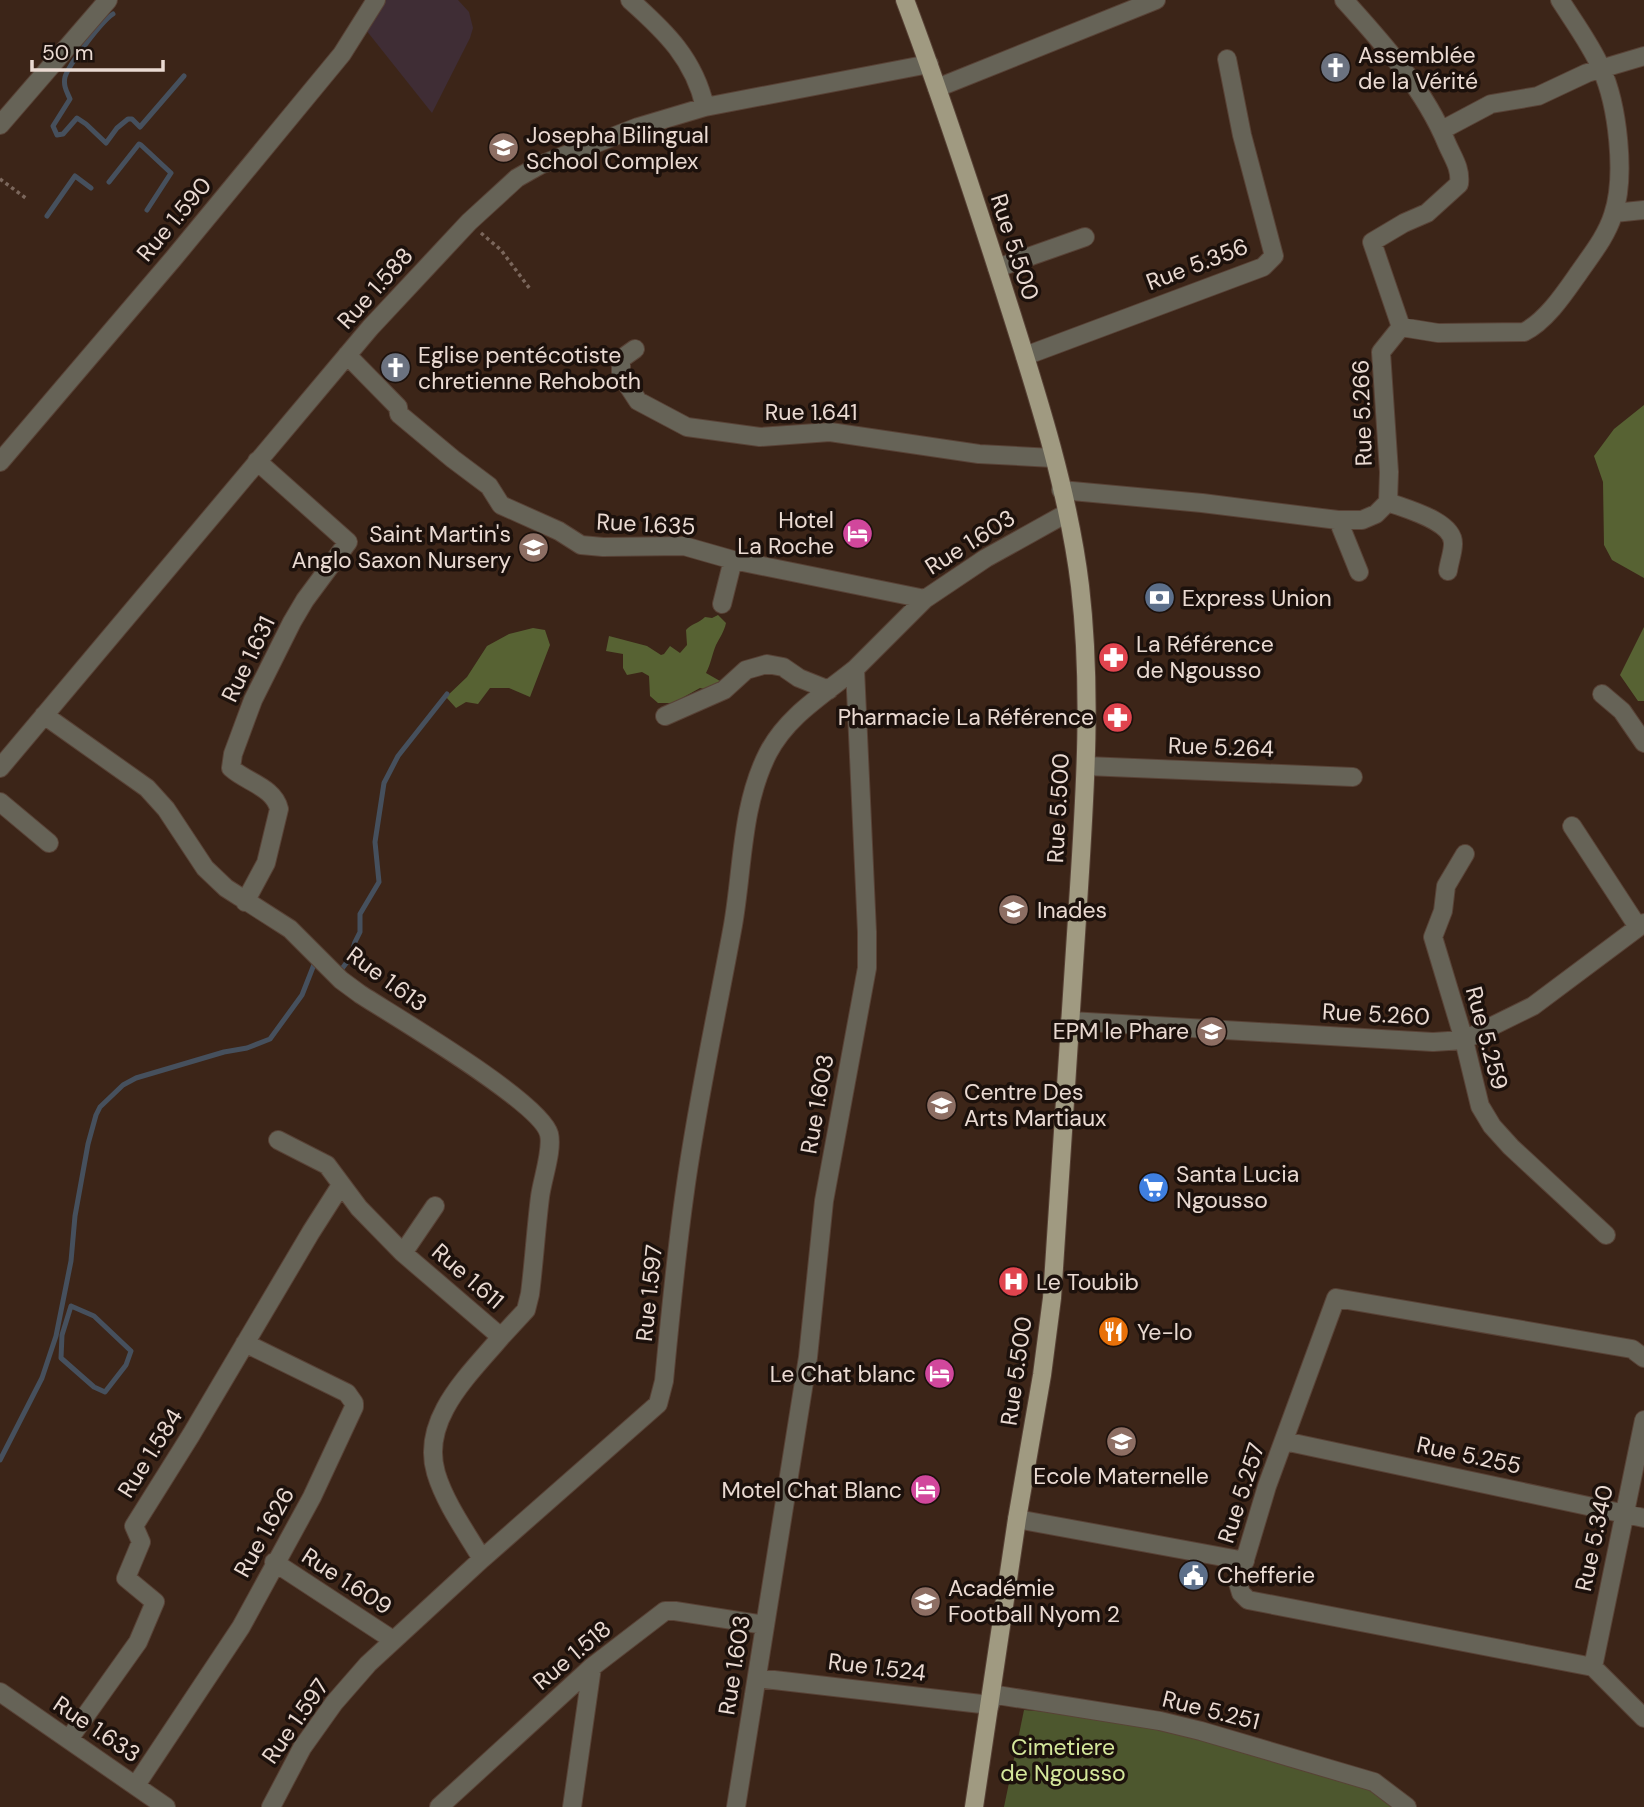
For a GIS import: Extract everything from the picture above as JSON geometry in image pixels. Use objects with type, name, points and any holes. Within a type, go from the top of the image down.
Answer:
[{"type":"main road","name":"Rue 5.500","points":[[905,0],[929,64],[1025,356],[1066,513],[1078,575],[1086,659],[1086,766],[1052,1298],[974,1807]]},
{"type":"street","points":[[0,125],[108,0]]},
{"type":"street","name":"Rue 1.590","points":[[0,462],[173,259],[342,54],[376,0]]},
{"type":"street","points":[[630,0],[658,26],[689,64],[698,80],[705,107]]},
{"type":"street","points":[[937,88],[1156,0]]},
{"type":"street","points":[[1344,0],[1395,60],[1436,118],[1461,171],[1459,184],[1427,213],[1372,242],[1401,327],[1438,333],[1516,334],[1534,327],[1567,289],[1603,239],[1614,213],[1619,143],[1613,105],[1601,68],[1560,0]]},
{"type":"street","points":[[1442,130],[1491,104],[1538,96],[1566,81],[1644,56]]},
{"type":"street","name":"Rue 5.356","points":[[1025,356],[1263,267],[1274,256],[1242,135],[1227,59]]},
{"type":"street","name":"Rue 1.588","points":[[0,768],[347,355],[469,222],[517,178],[540,165],[638,127],[705,107],[929,64]]},
{"type":"street","points":[[1614,213],[1644,211]]},
{"type":"street","points":[[997,268],[1085,237]]},
{"type":"street","name":"Rue 5.266","points":[[1388,502],[1389,472],[1381,352],[1401,327]]},
{"type":"street","name":"Rue 1.641","points":[[635,349],[621,359],[621,375],[638,401],[687,427],[760,437],[830,432],[979,454],[1053,458]]},
{"type":"street","name":"Rue 1.635","points":[[347,355],[398,407],[399,414],[489,486],[501,505],[559,531],[581,545],[684,546],[733,560],[925,599]]},
{"type":"street","name":"Rue 1.631","points":[[245,902],[265,863],[279,809],[277,800],[232,768],[233,754],[253,700],[292,622],[348,542],[257,461]]},
{"type":"street","points":[[1061,490],[1202,503],[1338,520],[1362,520],[1376,514],[1388,502],[1440,523],[1450,531],[1454,542],[1448,571]]},
{"type":"street","name":"Rue 1.603","points":[[736,1807],[808,1357],[824,1201],[867,968],[855,669],[925,599],[986,558],[1066,513]]},
{"type":"street","points":[[1338,520],[1359,572]]},
{"type":"street","points":[[722,604],[733,560]]},
{"type":"street","points":[[664,716],[724,690],[746,670],[767,664],[783,667],[799,678],[829,690]]},
{"type":"street","name":"Rue 1.597","points":[[271,1807],[302,1748],[368,1664],[658,1404],[664,1381],[685,1191],[733,921],[743,840],[754,791],[768,754],[786,725],[806,706],[855,669]]},
{"type":"street","points":[[1602,694],[1622,711],[1644,743]]},
{"type":"street","name":"Rue 1.613","points":[[44,715],[147,788],[166,809],[205,868],[226,888],[290,929],[341,980],[360,995],[512,1094],[537,1114],[550,1135],[540,1196],[530,1294],[526,1310],[501,1337]]},
{"type":"street","name":"Rue 5.264","points":[[1086,766],[1353,777]]},
{"type":"street","points":[[0,802],[48,843]]},
{"type":"street","points":[[1572,826],[1641,925]]},
{"type":"street","name":"Rue 5.259","points":[[1465,854],[1446,887],[1443,911],[1433,937],[1464,1040],[1480,1106],[1492,1126],[1511,1147],[1606,1235]]},
{"type":"street","name":"Rue 5.260","points":[[1070,1021],[1433,1042],[1464,1040],[1533,1006],[1641,925]]},
{"type":"street","name":"Rue 1.611","points":[[278,1140],[327,1165],[341,1185],[403,1253],[501,1337],[454,1393],[440,1416],[434,1436],[435,1472],[482,1559]]},
{"type":"street","name":"Rue 1.584","points":[[69,1739],[138,1642],[155,1602],[126,1578],[141,1542],[134,1526],[341,1185]]},
{"type":"street","points":[[403,1253],[435,1206]]},
{"type":"street","name":"Rue 5.257","points":[[1593,1667],[1248,1600],[1241,1593],[1238,1583],[1267,1486],[1336,1298],[1632,1349],[1644,1358]]},
{"type":"street","name":"Rue 1.626","points":[[136,1785],[241,1627],[274,1562],[312,1497],[354,1403],[347,1393],[244,1343]]},
{"type":"street","name":"Rue 5.340","points":[[1593,1667],[1644,1420]]},
{"type":"street","name":"Rue 5.255","points":[[1284,1441],[1644,1518]]},
{"type":"street","points":[[1017,1519],[1245,1561]]},
{"type":"street","name":"Rue 1.609","points":[[274,1562],[393,1640]]},
{"type":"street","name":"Rue 1.518","points":[[439,1807],[592,1667],[665,1611],[765,1625]]},
{"type":"street","points":[[572,1807],[592,1667]]},
{"type":"street","points":[[1593,1667],[1644,1718]]},
{"type":"street","name":"Rue 1.524","points":[[757,1678],[991,1700]]},
{"type":"street","name":"Rue 1.633","points":[[0,1692],[166,1807]]},
{"type":"street","name":"Rue 5.251","points":[[991,1700],[1160,1721],[1201,1731],[1374,1782],[1407,1807]]},
{"type":"path","points":[[0,179],[27,199]]},
{"type":"path","points":[[469,222],[501,250],[530,289]]},
{"type":"shaded area","points":[[379,0],[458,0],[469,12],[473,28],[470,38],[432,113],[362,25]]},
{"type":"green space","points":[[1644,405],[1644,578],[1612,560],[1604,545],[1603,482],[1594,456],[1614,429]]},
{"type":"green space","points":[[718,615],[726,623],[706,673],[720,681],[720,687],[713,691],[700,688],[673,703],[658,703],[650,696],[649,676],[642,672],[627,675],[623,668],[623,654],[606,651],[609,636],[647,646],[661,655],[670,646],[680,653],[687,645],[688,628],[705,617]]},
{"type":"green space","points":[[1644,627],[1644,701],[1638,701],[1620,675]]},
{"type":"green space","points":[[533,628],[545,630],[550,645],[530,697],[509,688],[490,688],[478,704],[466,702],[456,708],[446,697],[467,677],[487,646],[509,634]]},
{"type":"green space","name":"Cimetiere de Ngousso","points":[[1024,1710],[1192,1724],[1369,1781],[1407,1807],[1004,1807]]},
{"type":"waterway","points":[[113,14],[79,53],[65,77],[70,99],[53,126],[57,135],[63,134],[77,118],[106,143],[128,119],[132,119],[140,127],[184,76]]},
{"type":"waterway","points":[[109,182],[139,144],[141,145],[171,173],[147,210]]},
{"type":"waterway","points":[[47,216],[75,176],[91,188]]},
{"type":"waterway","points":[[337,969],[341,970],[350,958],[360,932],[360,914],[379,882],[375,842],[384,783],[398,756],[447,694]]},
{"type":"waterway","points":[[0,1460],[42,1378],[56,1336],[71,1261],[75,1216],[88,1144],[100,1107],[123,1085],[136,1078],[224,1052],[247,1048],[270,1039],[302,995],[315,962],[317,963]]},
{"type":"waterway","points":[[71,1306],[94,1316],[131,1351],[126,1365],[105,1392],[94,1387],[61,1358],[62,1335],[71,1306]]},
{"type":"place","name":"Assemblée de la Vérité","points":[[1335,68]]},
{"type":"place","name":"Josepha Bilingual School Complex","points":[[503,148]]},
{"type":"place","name":"Eglise pentécotiste chretienne Rehoboth","points":[[395,368]]},
{"type":"place","name":"Hotel La Roche","points":[[857,533]]},
{"type":"place","name":"Saint Martin's Anglo Saxon Nursery","points":[[534,547]]},
{"type":"place","name":"Express Union","points":[[1159,598]]},
{"type":"place","name":"La Référence de Ngousso","points":[[1113,657]]},
{"type":"place","name":"Pharmacie La Référence","points":[[1117,717]]},
{"type":"place","name":"Inades","points":[[1014,910]]},
{"type":"place","name":"EPM le Phare","points":[[1212,1031]]},
{"type":"place","name":"Centre Des Arts Martiaux","points":[[941,1105]]},
{"type":"place","name":"Santa Lucia Ngousso","points":[[1153,1187]]},
{"type":"place","name":"Le Toubib","points":[[1013,1282]]},
{"type":"place","name":"Ye-lo","points":[[1114,1332]]},
{"type":"place","name":"Le Chat blanc","points":[[939,1374]]},
{"type":"place","name":"Ecole Maternelle","points":[[1121,1442]]},
{"type":"place","name":"Motel Chat Blanc","points":[[925,1490]]},
{"type":"place","name":"Chefferie","points":[[1194,1575]]},
{"type":"place","name":"Académie Football Nyom 2","points":[[925,1601]]}]
